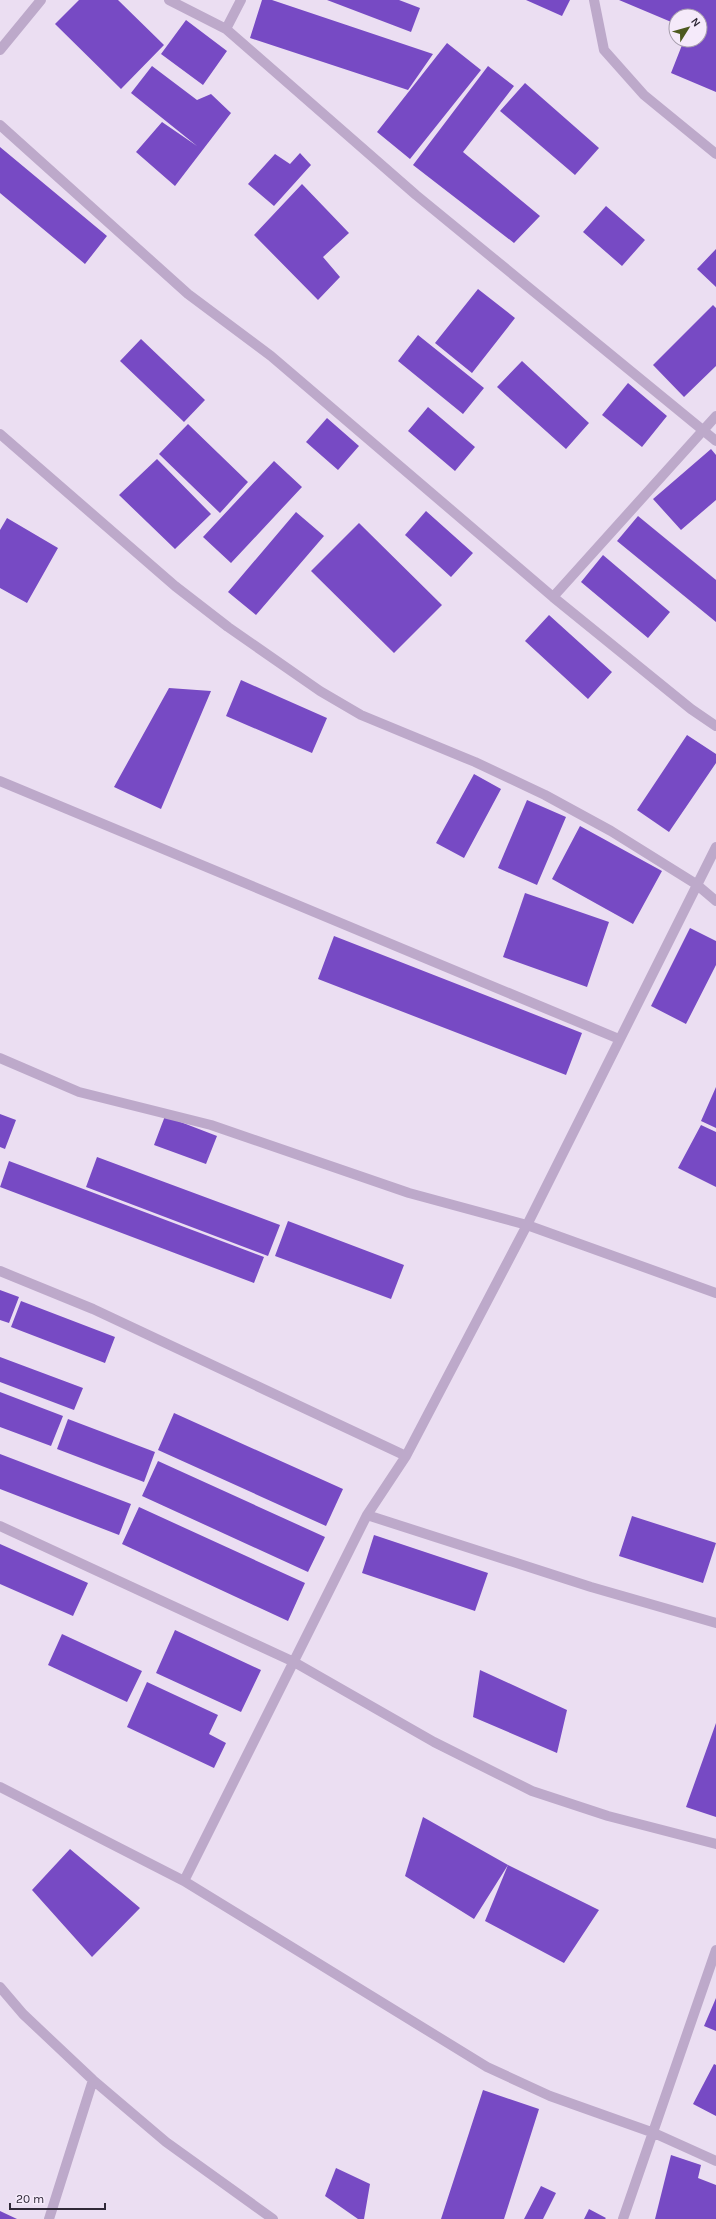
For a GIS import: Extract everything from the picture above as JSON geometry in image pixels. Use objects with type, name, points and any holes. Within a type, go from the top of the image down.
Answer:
[{"type":"street","points":[[0,50],[41,0]]},
{"type":"street","points":[[169,0],[226,29],[416,195],[716,441]]},
{"type":"street","points":[[226,29],[241,0]]},
{"type":"street","points":[[594,0],[604,50],[644,95],[716,154]]},
{"type":"street","points":[[0,125],[188,294],[272,356],[553,597],[685,705],[716,726]]},
{"type":"street","points":[[553,597],[716,416]]},
{"type":"street","points":[[0,434],[175,586],[228,627],[320,691],[361,716],[475,762],[545,795],[611,831],[696,884],[716,900]]},
{"type":"street","points":[[0,780],[619,1039]]},
{"type":"street","points":[[184,1881],[367,1515],[406,1456],[527,1225],[696,884],[716,847]]},
{"type":"street","points":[[0,1058],[79,1092],[211,1125],[409,1193],[527,1225],[716,1293]]},
{"type":"street","points":[[0,1271],[93,1309],[406,1456]]},
{"type":"street","points":[[367,1515],[591,1587],[716,1623]]},
{"type":"street","points":[[0,1526],[294,1662],[434,1742],[532,1791],[608,1816],[716,1844]]},
{"type":"street","points":[[0,1786],[184,1881],[487,2067],[550,2096],[654,2133],[716,2160]]},
{"type":"street","points":[[623,2219],[716,1950]]},
{"type":"street","points":[[0,1987],[23,2014],[93,2080],[166,2142],[273,2219]]},
{"type":"street","points":[[49,2219],[93,2080]]},
{"type":"building","points":[[79,0],[118,0],[164,45],[121,89],[55,24]]},
{"type":"building","points":[[262,0],[272,0],[433,54],[408,90],[250,38]]},
{"type":"building","points":[[327,0],[399,0],[420,8],[411,32]]},
{"type":"building","points":[[526,0],[570,0],[562,16]]},
{"type":"building","points":[[619,0],[716,0],[716,92],[671,73],[681,48],[708,48],[708,8],[668,8],[668,21]]},
{"type":"building","points":[[186,20],[227,51],[203,85],[161,54]]},
{"type":"building","points":[[447,43],[481,70],[410,159],[377,132]]},
{"type":"building","points":[[152,66],[197,100],[211,94],[231,113],[175,186],[136,152],[162,122],[197,146],[131,93]]},
{"type":"building","points":[[488,66],[514,86],[463,152],[540,216],[514,243],[413,165]]},
{"type":"building","points":[[525,83],[599,148],[575,175],[500,111]]},
{"type":"building","points":[[0,147],[107,236],[85,264],[0,193]]},
{"type":"building","points":[[300,153],[311,165],[274,206],[248,184],[275,154],[290,164]]},
{"type":"building","points":[[302,184],[349,233],[323,257],[340,277],[318,300],[254,235]]},
{"type":"building","points":[[606,206],[645,240],[622,266],[583,232]]},
{"type":"building","points":[[716,249],[716,287],[697,269]]},
{"type":"building","points":[[478,289],[515,318],[472,373],[435,343]]},
{"type":"building","points":[[713,305],[716,308],[716,366],[684,397],[653,365]]},
{"type":"building","points":[[418,335],[484,388],[463,414],[398,361]]},
{"type":"building","points":[[141,339],[205,400],[184,422],[120,361]]},
{"type":"building","points":[[522,361],[589,423],[566,449],[497,387]]},
{"type":"building","points":[[628,383],[667,416],[642,447],[602,415]]},
{"type":"building","points":[[428,407],[475,447],[455,471],[408,431]]},
{"type":"building","points":[[327,418],[359,446],[338,470],[306,442]]},
{"type":"building","points":[[188,424],[248,482],[220,513],[159,454]]},
{"type":"building","points":[[711,449],[716,455],[716,500],[681,530],[653,499]]},
{"type":"building","points":[[157,459],[211,514],[175,549],[119,495]]},
{"type":"building","points":[[274,461],[302,487],[231,563],[203,537]]},
{"type":"building","points":[[426,511],[473,553],[451,577],[405,535]]},
{"type":"building","points":[[296,512],[324,536],[256,615],[228,592]]},
{"type":"building","points":[[638,516],[716,580],[716,622],[617,541]]},
{"type":"building","points":[[7,518],[58,548],[27,603],[0,588],[0,530]]},
{"type":"building","points":[[359,523],[442,605],[394,653],[311,571]]},
{"type":"building","points":[[603,555],[670,612],[648,638],[581,582]]},
{"type":"building","points":[[549,615],[612,672],[588,699],[525,641]]},
{"type":"building","points":[[241,680],[327,718],[312,753],[226,716]]},
{"type":"building","points":[[169,688],[211,691],[161,809],[114,787]]},
{"type":"building","points":[[687,735],[716,754],[716,763],[669,832],[637,810]]},
{"type":"building","points":[[474,774],[501,789],[464,858],[436,843]]},
{"type":"building","points":[[527,800],[566,817],[537,885],[498,868]]},
{"type":"building","points":[[580,826],[662,871],[633,924],[552,879]]},
{"type":"building","points":[[525,893],[609,922],[587,987],[503,957]]},
{"type":"building","points":[[690,928],[716,941],[716,965],[686,1024],[651,1006]]},
{"type":"building","points":[[334,936],[582,1033],[566,1075],[318,979]]},
{"type":"building","points":[[716,1087],[716,1128],[701,1121]]},
{"type":"building","points":[[0,1114],[16,1120],[5,1149],[0,1147]]},
{"type":"building","points":[[165,1116],[217,1136],[206,1164],[154,1145]]},
{"type":"building","points":[[701,1125],[716,1132],[716,1187],[678,1168]]},
{"type":"building","points":[[97,1157],[280,1225],[268,1256],[86,1187]]},
{"type":"building","points":[[9,1161],[264,1257],[254,1283],[0,1187]]},
{"type":"building","points":[[288,1221],[404,1265],[391,1299],[275,1256]]},
{"type":"building","points":[[0,1290],[19,1297],[9,1323],[0,1320]]},
{"type":"building","points":[[21,1301],[115,1337],[105,1363],[11,1327]]},
{"type":"building","points":[[0,1357],[83,1388],[74,1410],[0,1382]]},
{"type":"building","points":[[0,1392],[63,1416],[51,1446],[0,1427]]},
{"type":"building","points":[[174,1413],[343,1489],[326,1526],[158,1450]]},
{"type":"building","points":[[68,1419],[155,1452],[144,1482],[57,1449]]},
{"type":"building","points":[[0,1454],[131,1504],[119,1535],[0,1489]]},
{"type":"building","points":[[158,1461],[325,1537],[308,1572],[142,1496]]},
{"type":"building","points":[[139,1507],[305,1583],[288,1621],[122,1544]]},
{"type":"building","points":[[632,1516],[716,1543],[703,1583],[619,1556]]},
{"type":"building","points":[[374,1535],[488,1573],[475,1611],[362,1573]]},
{"type":"building","points":[[0,1544],[88,1583],[73,1616],[0,1584]]},
{"type":"building","points":[[175,1630],[261,1670],[241,1712],[156,1673]]},
{"type":"building","points":[[62,1634],[142,1671],[127,1702],[48,1665]]},
{"type":"building","points":[[480,1670],[567,1710],[557,1753],[473,1717]]},
{"type":"building","points":[[147,1682],[218,1715],[209,1734],[226,1743],[214,1768],[127,1727]]},
{"type":"building","points":[[716,1723],[716,1817],[686,1807]]},
{"type":"building","points":[[423,1817],[508,1865],[474,1919],[405,1876]]},
{"type":"building","points":[[70,1849],[140,1908],[92,1957],[32,1890]]},
{"type":"building","points":[[508,1865],[599,1910],[564,1963],[485,1921]]},
{"type":"building","points":[[716,1998],[716,2031],[704,2026]]},
{"type":"building","points":[[714,2064],[716,2065],[716,2116],[693,2104]]},
{"type":"building","points":[[483,2090],[539,2109],[504,2219],[441,2219]]},
{"type":"building","points":[[671,2155],[701,2165],[698,2178],[716,2185],[716,2219],[655,2219]]},
{"type":"building","points":[[336,2168],[370,2184],[364,2219],[358,2219],[325,2196]]},
{"type":"building","points":[[541,2186],[556,2193],[543,2219],[524,2219]]},
{"type":"building","points":[[589,2209],[606,2218],[584,2219]]},
{"type":"building","points":[[0,2211],[17,2219],[0,2219]]}]
